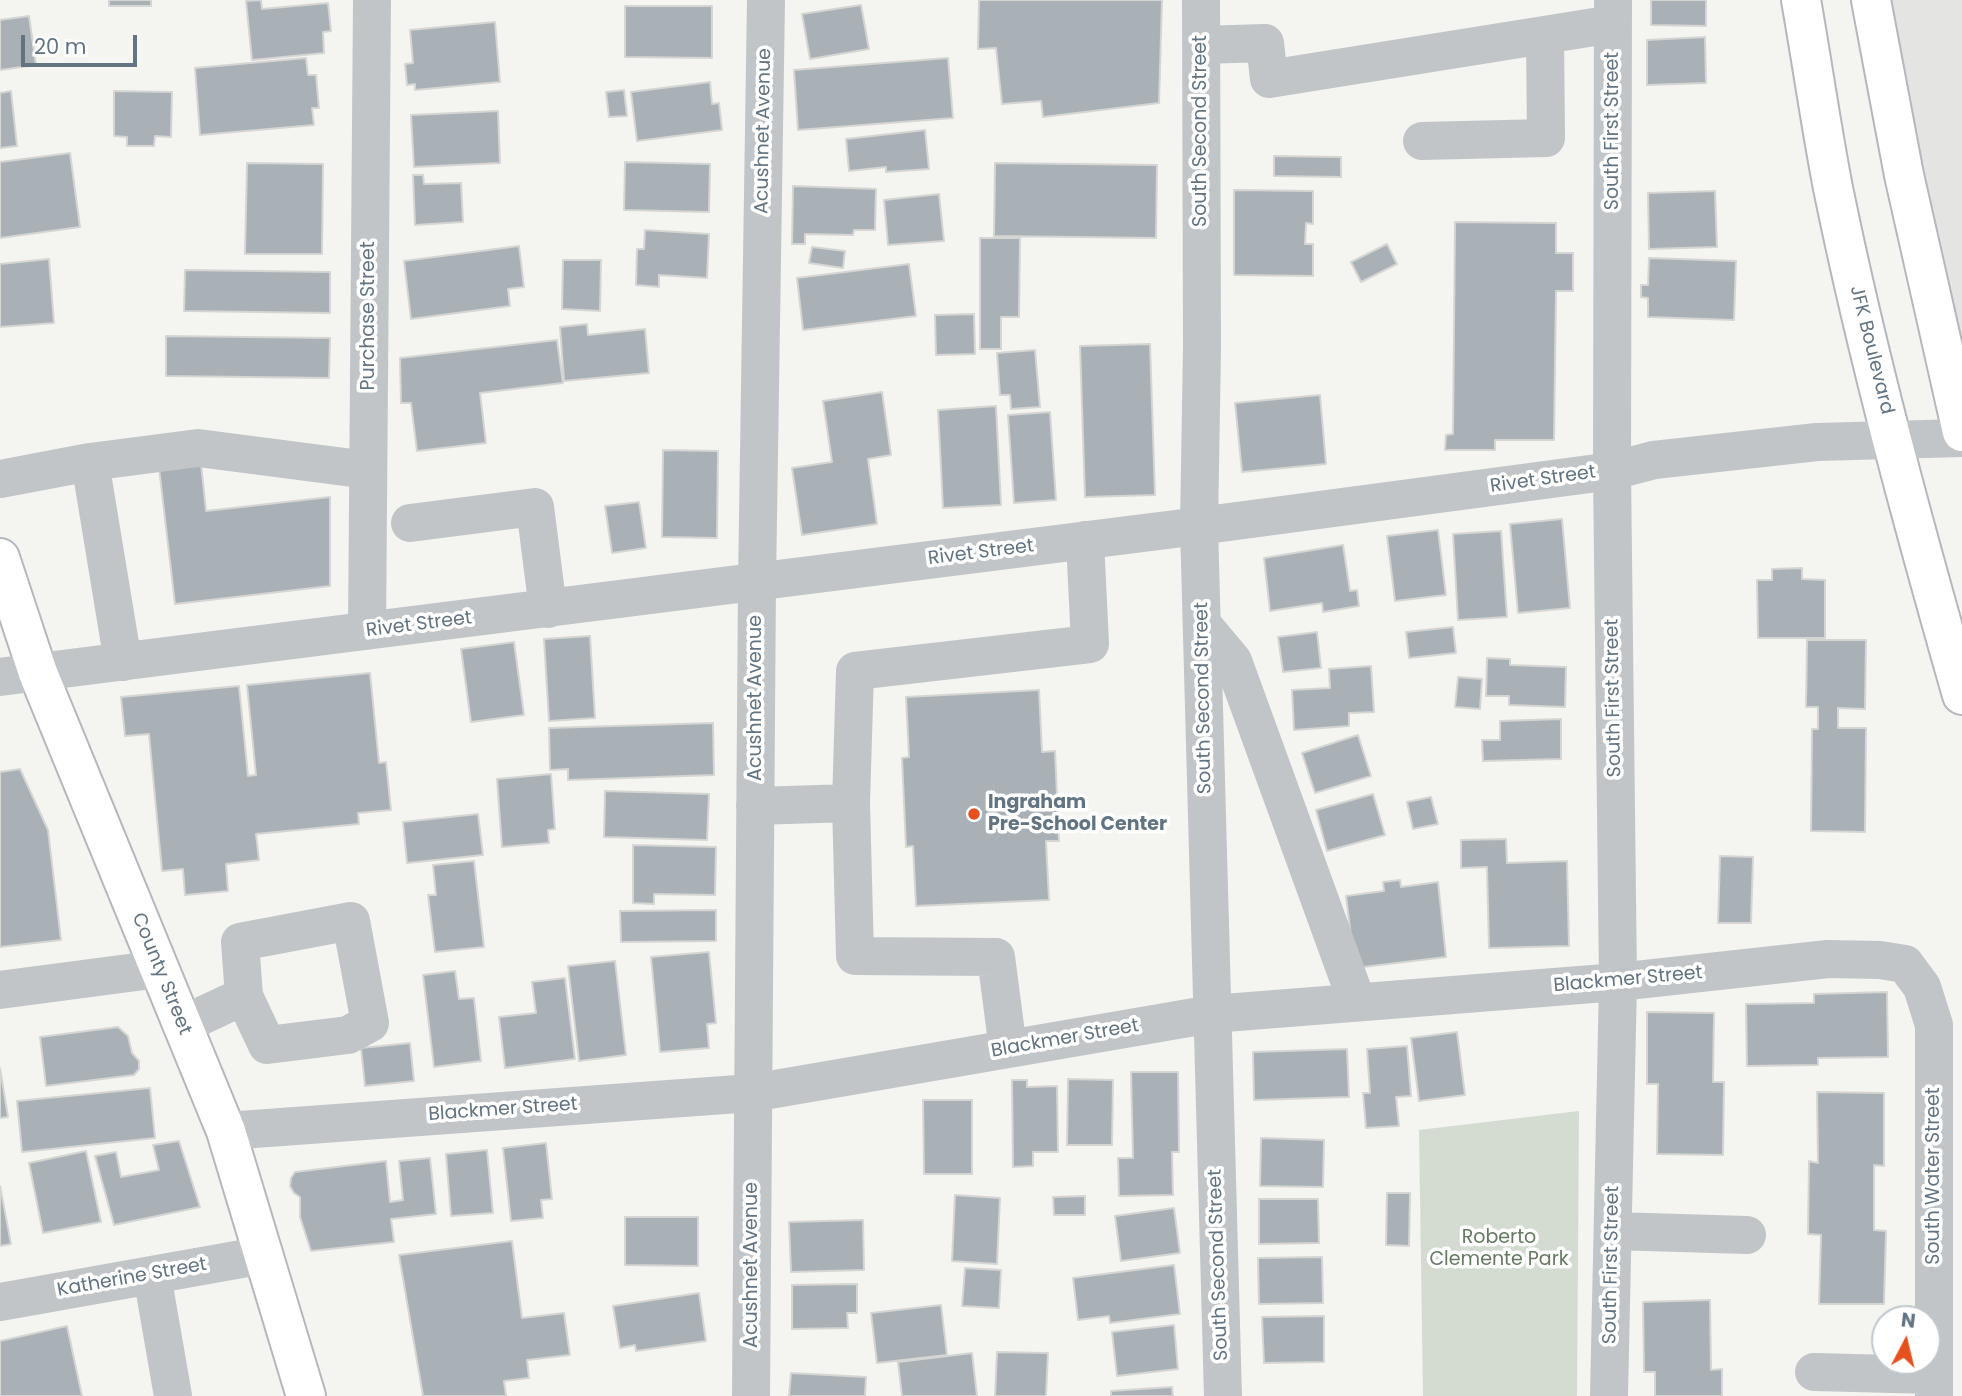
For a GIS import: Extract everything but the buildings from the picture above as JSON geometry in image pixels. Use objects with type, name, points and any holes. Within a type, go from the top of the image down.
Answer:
[{"type":"main road","name":"JFK Boulevard","points":[[1801,0],[1833,187],[1870,353],[1919,545],[1962,695]]},
{"type":"main road","points":[[1871,0],[1904,175],[1962,432]]},
{"type":"main road","name":"County Street","points":[[0,558],[38,673],[226,1131],[306,1396]]},
{"type":"street","name":"Purchase Street","points":[[367,631],[372,0]]},
{"type":"street","name":"Acushnet Avenue","points":[[751,1396],[757,582],[766,0]]},
{"type":"street","name":"South Second Street","points":[[1201,0],[1202,348],[1199,526],[1223,1396]]},
{"type":"street","points":[[1200,45],[1265,43],[1269,79],[1545,35],[1613,12]]},
{"type":"street","name":"South First Street","points":[[1609,1396],[1618,982],[1612,471],[1613,12]]},
{"type":"street","points":[[1422,141],[1546,138],[1545,35]]},
{"type":"street","name":"Rivet Street","points":[[0,677],[1199,526],[1612,471],[1654,460],[1817,442],[1962,438]]},
{"type":"street","points":[[0,479],[198,448],[368,470]]},
{"type":"street","points":[[90,463],[123,662]]},
{"type":"street","points":[[410,523],[535,507],[548,609]]},
{"type":"street","points":[[1008,1049],[996,957],[855,956],[851,803],[855,671],[1090,644],[1085,540]]},
{"type":"street","points":[[1202,624],[1233,661],[1357,1002]]},
{"type":"street","points":[[755,806],[851,803]]},
{"type":"street","name":"Blackmer Street","points":[[226,1131],[752,1093],[1212,1014],[1618,982],[1828,959],[1880,960],[1905,964]]},
{"type":"street","name":"South Water Street","points":[[1905,964],[1922,987],[1934,1025],[1934,1385]]},
{"type":"street","points":[[0,990],[159,969]]},
{"type":"street","points":[[182,1025],[244,996]]},
{"type":"street","points":[[1613,1231],[1747,1235]]},
{"type":"street","name":"Katherine Street","points":[[0,1302],[264,1255]]},
{"type":"street","points":[[152,1275],[173,1396]]},
{"type":"street","points":[[1814,1372],[1934,1385]]},
{"type":"shaded area","points":[[1871,0],[1962,0],[1962,432]]},
{"type":"green space","name":"Roberto Clemente Park","points":[[1579,1111],[1577,1396],[1423,1396],[1419,1130]]},
{"type":"place","name":"Ingraham Pre-School Center","points":[[974,814]]}]
